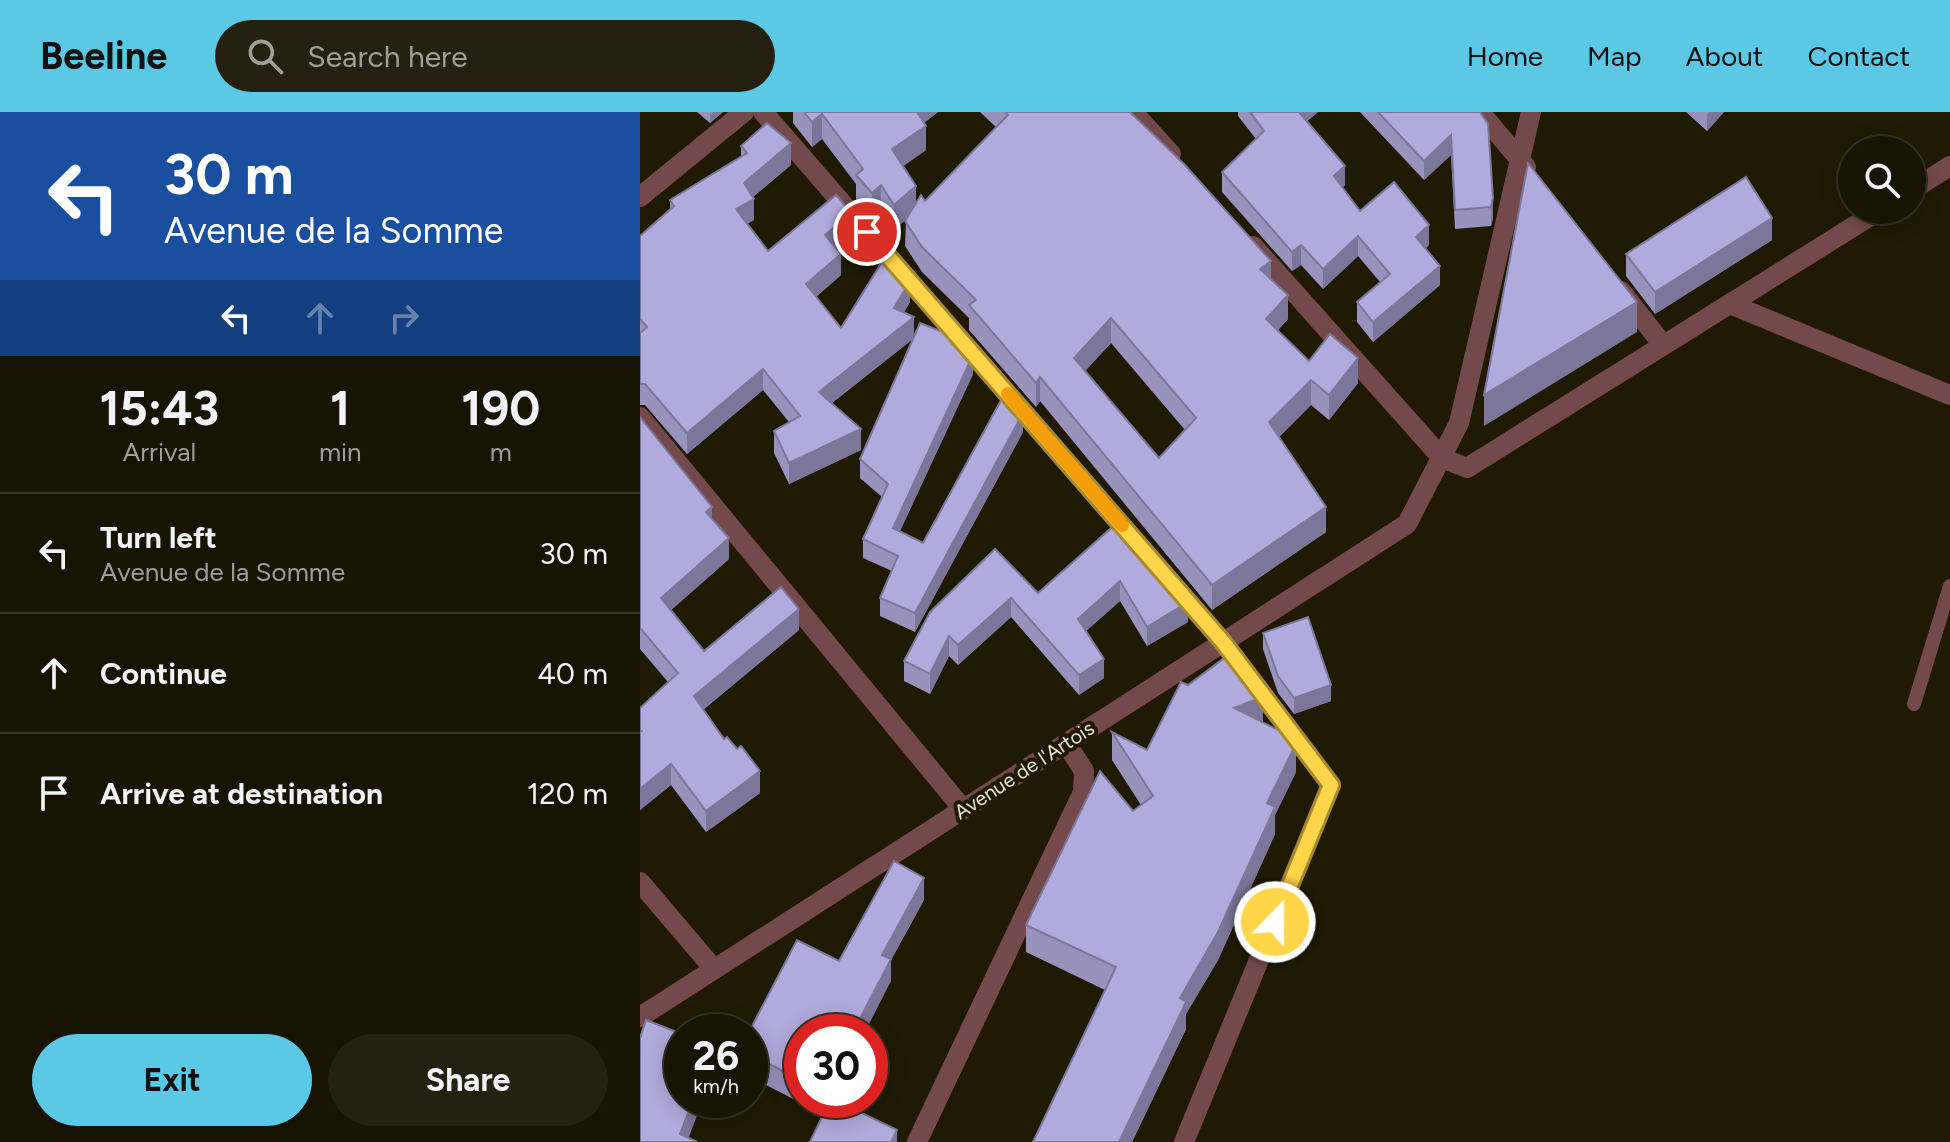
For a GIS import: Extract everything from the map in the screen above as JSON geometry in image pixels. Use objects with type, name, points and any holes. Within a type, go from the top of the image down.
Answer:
[{"type":"street","points":[[640,197],[744,112]]},
{"type":"street","points":[[763,112],[1223,642],[1331,785],[1184,1142]]},
{"type":"street","points":[[1133,112],[1187,172]]},
{"type":"street","points":[[1480,112],[1539,185]]},
{"type":"street","points":[[1442,458],[1459,423],[1531,112]]},
{"type":"street","points":[[1926,181],[1950,166]]},
{"type":"street","points":[[1240,231],[1442,458],[1467,468],[1858,224]]},
{"type":"street","points":[[1606,271],[1663,345]]},
{"type":"street","points":[[1730,304],[1950,395]]},
{"type":"street","points":[[640,417],[963,809]]},
{"type":"street","name":"Avenue de l'Artois","points":[[640,1017],[1407,524],[1442,458]]},
{"type":"street","points":[[917,1142],[1083,792],[1084,771],[1066,743]]},
{"type":"street","points":[[640,882],[714,969]]},
{"type":"lane","points":[[1914,704],[1950,586]]},
{"type":"building","points":[[804,112],[917,112],[926,126],[892,149],[916,186],[894,205],[881,185],[872,193],[856,175],[863,169],[822,114],[812,122]]},
{"type":"building","points":[[1005,112],[1130,112],[1184,164],[1271,261],[1260,269],[1288,295],[1266,319],[1309,361],[1330,334],[1358,358],[1329,395],[1311,380],[1269,422],[1326,507],[1212,585],[1040,377],[1036,383],[969,305],[976,300],[922,247],[905,221],[921,195],[925,201],[1008,115]],"holes":[[[1111,318],[1196,418],[1159,458],[1074,358]]]},
{"type":"building","points":[[1250,112],[1299,112],[1345,166],[1334,176],[1360,211],[1394,182],[1429,225],[1416,237],[1440,266],[1373,322],[1357,302],[1390,274],[1358,236],[1323,269],[1301,245],[1292,252],[1222,172],[1264,131]]},
{"type":"building","points":[[1378,112],[1480,112],[1488,124],[1491,207],[1455,210],[1451,135],[1424,161]]},
{"type":"building","points":[[767,123],[791,143],[744,183],[754,199],[736,209],[768,251],[836,195],[852,213],[825,235],[841,254],[806,284],[841,328],[882,262],[910,281],[894,308],[914,317],[819,392],[861,429],[789,463],[774,431],[800,416],[763,369],[687,433],[645,384],[640,384],[640,333],[647,327],[640,319],[640,236],[674,206],[670,200],[747,153],[741,146]]},
{"type":"building","points":[[1528,163],[1637,302],[1484,395]]},
{"type":"building","points":[[1746,177],[1772,218],[1655,292],[1626,254]]},
{"type":"building","points":[[920,323],[940,331],[948,326],[973,355],[893,528],[923,543],[1005,393],[1023,413],[915,613],[880,598],[898,556],[863,539],[888,484],[860,459]]},
{"type":"building","points":[[640,417],[712,507],[706,512],[729,538],[661,598],[704,651],[781,587],[799,609],[694,696],[724,739],[727,737],[737,749],[741,746],[760,771],[706,811],[671,764],[640,789],[640,708],[678,673],[640,628]]},
{"type":"building","points":[[1118,522],[1188,602],[1147,627],[1120,581],[1078,619],[1104,659],[1079,675],[1011,598],[958,645],[949,636],[930,674],[904,661],[930,612],[995,549],[1038,593]]},
{"type":"building","points":[[1308,617],[1331,685],[1294,698],[1278,676],[1263,633]]},
{"type":"building","points":[[1231,653],[1263,697],[1234,708],[1290,736],[1296,744],[1267,803],[1275,807],[1218,932],[1180,998],[1186,1002],[1119,1142],[1033,1142],[1116,967],[1026,925],[1100,771],[1133,811],[1153,796],[1112,732],[1147,750],[1181,682],[1188,685]]},
{"type":"building","points":[[894,861],[924,878],[882,955],[891,959],[862,1014],[784,1014],[784,1072],[768,1063],[768,1014],[758,1014],[797,940],[839,961]]},
{"type":"building","points":[[646,1020],[664,1027],[664,1118],[686,1118],[680,1134],[697,1142],[640,1142],[640,1038]]},
{"type":"building","points":[[821,1118],[872,1118],[897,1130],[891,1142],[810,1142]]},
{"type":"slow traffic","points":[[1008,394],[1122,525]]},
{"type":"route","points":[[867,232],[1223,642],[1331,785],[1275,922]]}]
